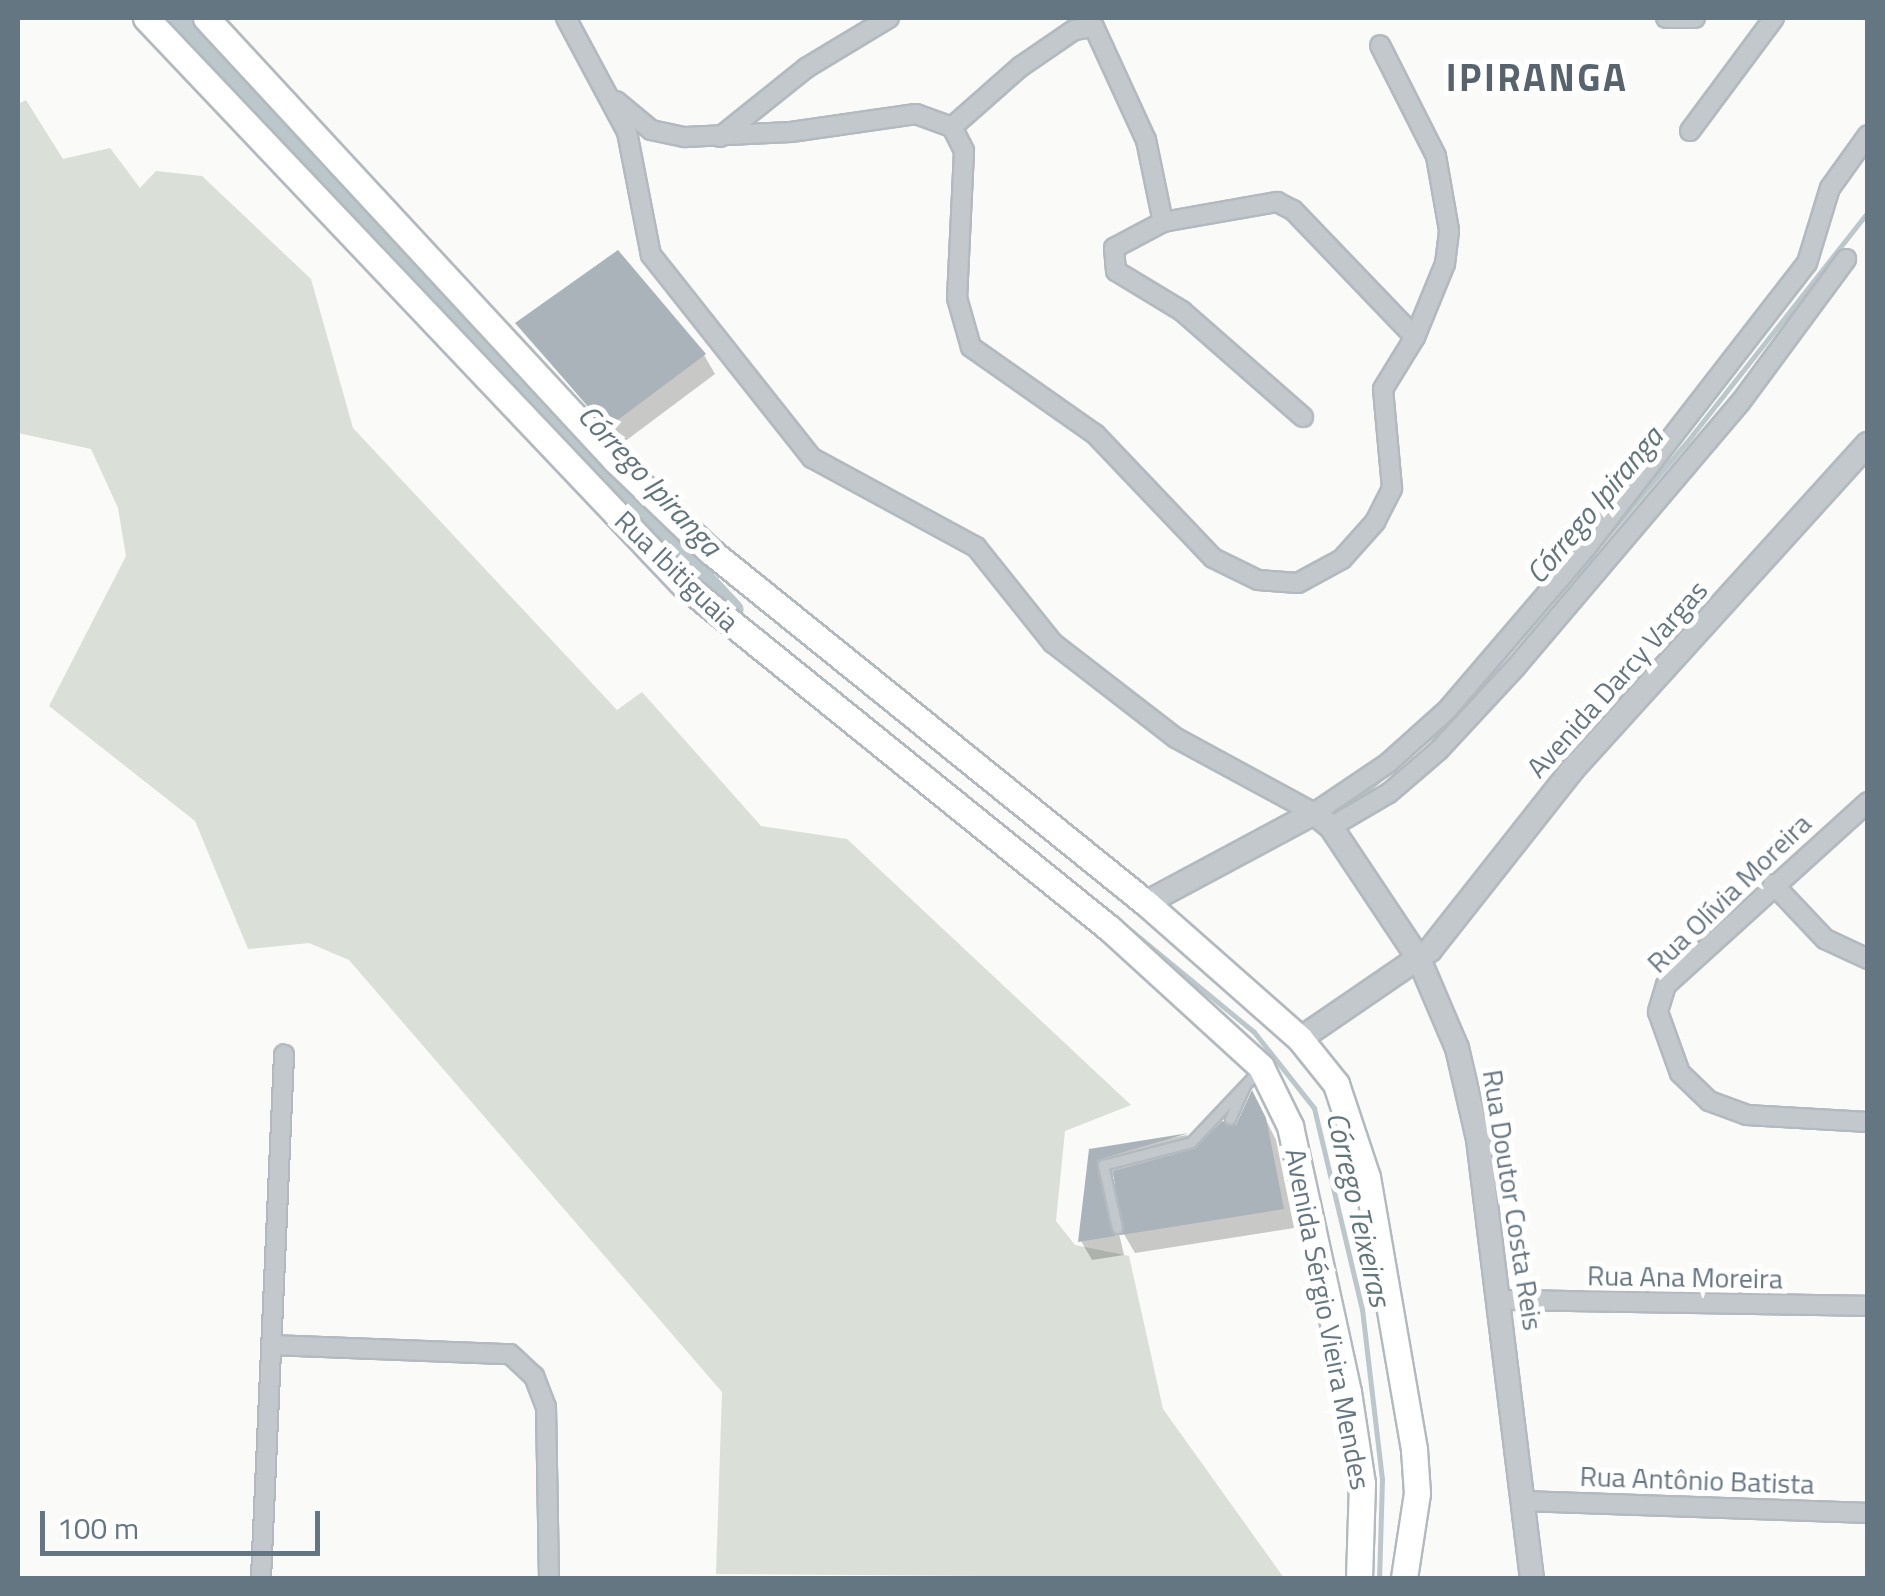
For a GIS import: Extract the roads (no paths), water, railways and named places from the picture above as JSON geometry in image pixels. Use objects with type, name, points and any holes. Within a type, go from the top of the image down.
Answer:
[{"type":"main road","name":"Rua Ibitiguaia","points":[[146,18],[574,464],[682,583],[1272,1060]]},
{"type":"main road","name":"Rua Ibitiguaia","points":[[206,18],[596,442],[765,599],[1146,903],[1272,1060]]},
{"type":"main road","name":"Avenida Sérgio Vieira Mendes","points":[[1272,1060],[1294,1140],[1348,1392],[1362,1483],[1359,1578]]},
{"type":"main road","name":"Avenida Sérgio Vieira Mendes","points":[[1272,1060],[1344,1099],[1384,1263],[1417,1493],[1404,1578]]},
{"type":"street","points":[[566,18],[614,99],[627,132],[651,255],[812,458],[976,547],[1054,643],[1176,738],[1322,820]]},
{"type":"street","points":[[720,136],[806,68],[889,18]]},
{"type":"street","points":[[1666,18],[1696,18]]},
{"type":"street","points":[[1690,131],[1774,18]]},
{"type":"street","points":[[952,126],[1020,67],[1074,30],[1094,27],[1146,140],[1163,222]]},
{"type":"street","points":[[614,99],[651,130],[720,136],[916,114],[952,126],[964,151],[957,298],[970,347],[1095,434],[1213,558],[1258,580],[1298,583],[1342,559],[1375,522],[1392,488],[1383,389],[1436,292],[1449,230],[1436,156],[1380,45]]},
{"type":"street","points":[[1322,820],[1447,710],[1717,388],[1807,262],[1830,188],[1868,135]]},
{"type":"street","points":[[1302,417],[1182,311],[1110,264],[1114,248],[1163,222],[1278,202],[1294,210],[1415,336]]},
{"type":"street","points":[[1146,903],[1389,792],[1439,750],[1738,401],[1846,258]]},
{"type":"street","points":[[1717,388],[1738,401]]},
{"type":"street","points":[[574,464],[596,442]]},
{"type":"street","name":"Avenida Darcy Vargas","points":[[1272,1060],[1419,959],[1572,770],[1868,444]]},
{"type":"street","name":"Rua Olívia Moreira","points":[[1868,802],[1666,986],[1658,1012],[1665,1044],[1680,1073],[1709,1101],[1748,1115],[1868,1122]]},
{"type":"street","name":"Rua Doutor Costa Reis","points":[[1322,820],[1419,959],[1457,1048],[1478,1138],[1502,1300],[1532,1578]]},
{"type":"street","points":[[1774,884],[1824,939],[1868,959]]},
{"type":"street","points":[[260,1578],[284,1055]]},
{"type":"street","name":"Rua Ana Moreira","points":[[1502,1300],[1868,1306]]},
{"type":"street","points":[[271,1345],[510,1354],[534,1376],[546,1406],[549,1578]]},
{"type":"street","name":"Rua Antônio Batista","points":[[1524,1501],[1868,1514]]},
{"type":"lane","points":[[1230,1119],[1272,1060]]},
{"type":"lane","points":[[1117,1228],[1104,1165],[1191,1142],[1272,1060]]},
{"type":"waterway","name":"Córrego Ipiranga","points":[[179,18],[734,610]]},
{"type":"waterway","name":"Córrego Ipiranga","points":[[1340,812],[1450,721],[1686,443],[1868,212]]},
{"type":"waterway","name":"Córrego Teixeiras","points":[[1129,929],[1254,1032],[1314,1108],[1362,1309],[1382,1479],[1379,1578]]},
{"type":"district","name":"IPIRANGA","points":[[1537,78]]}]
